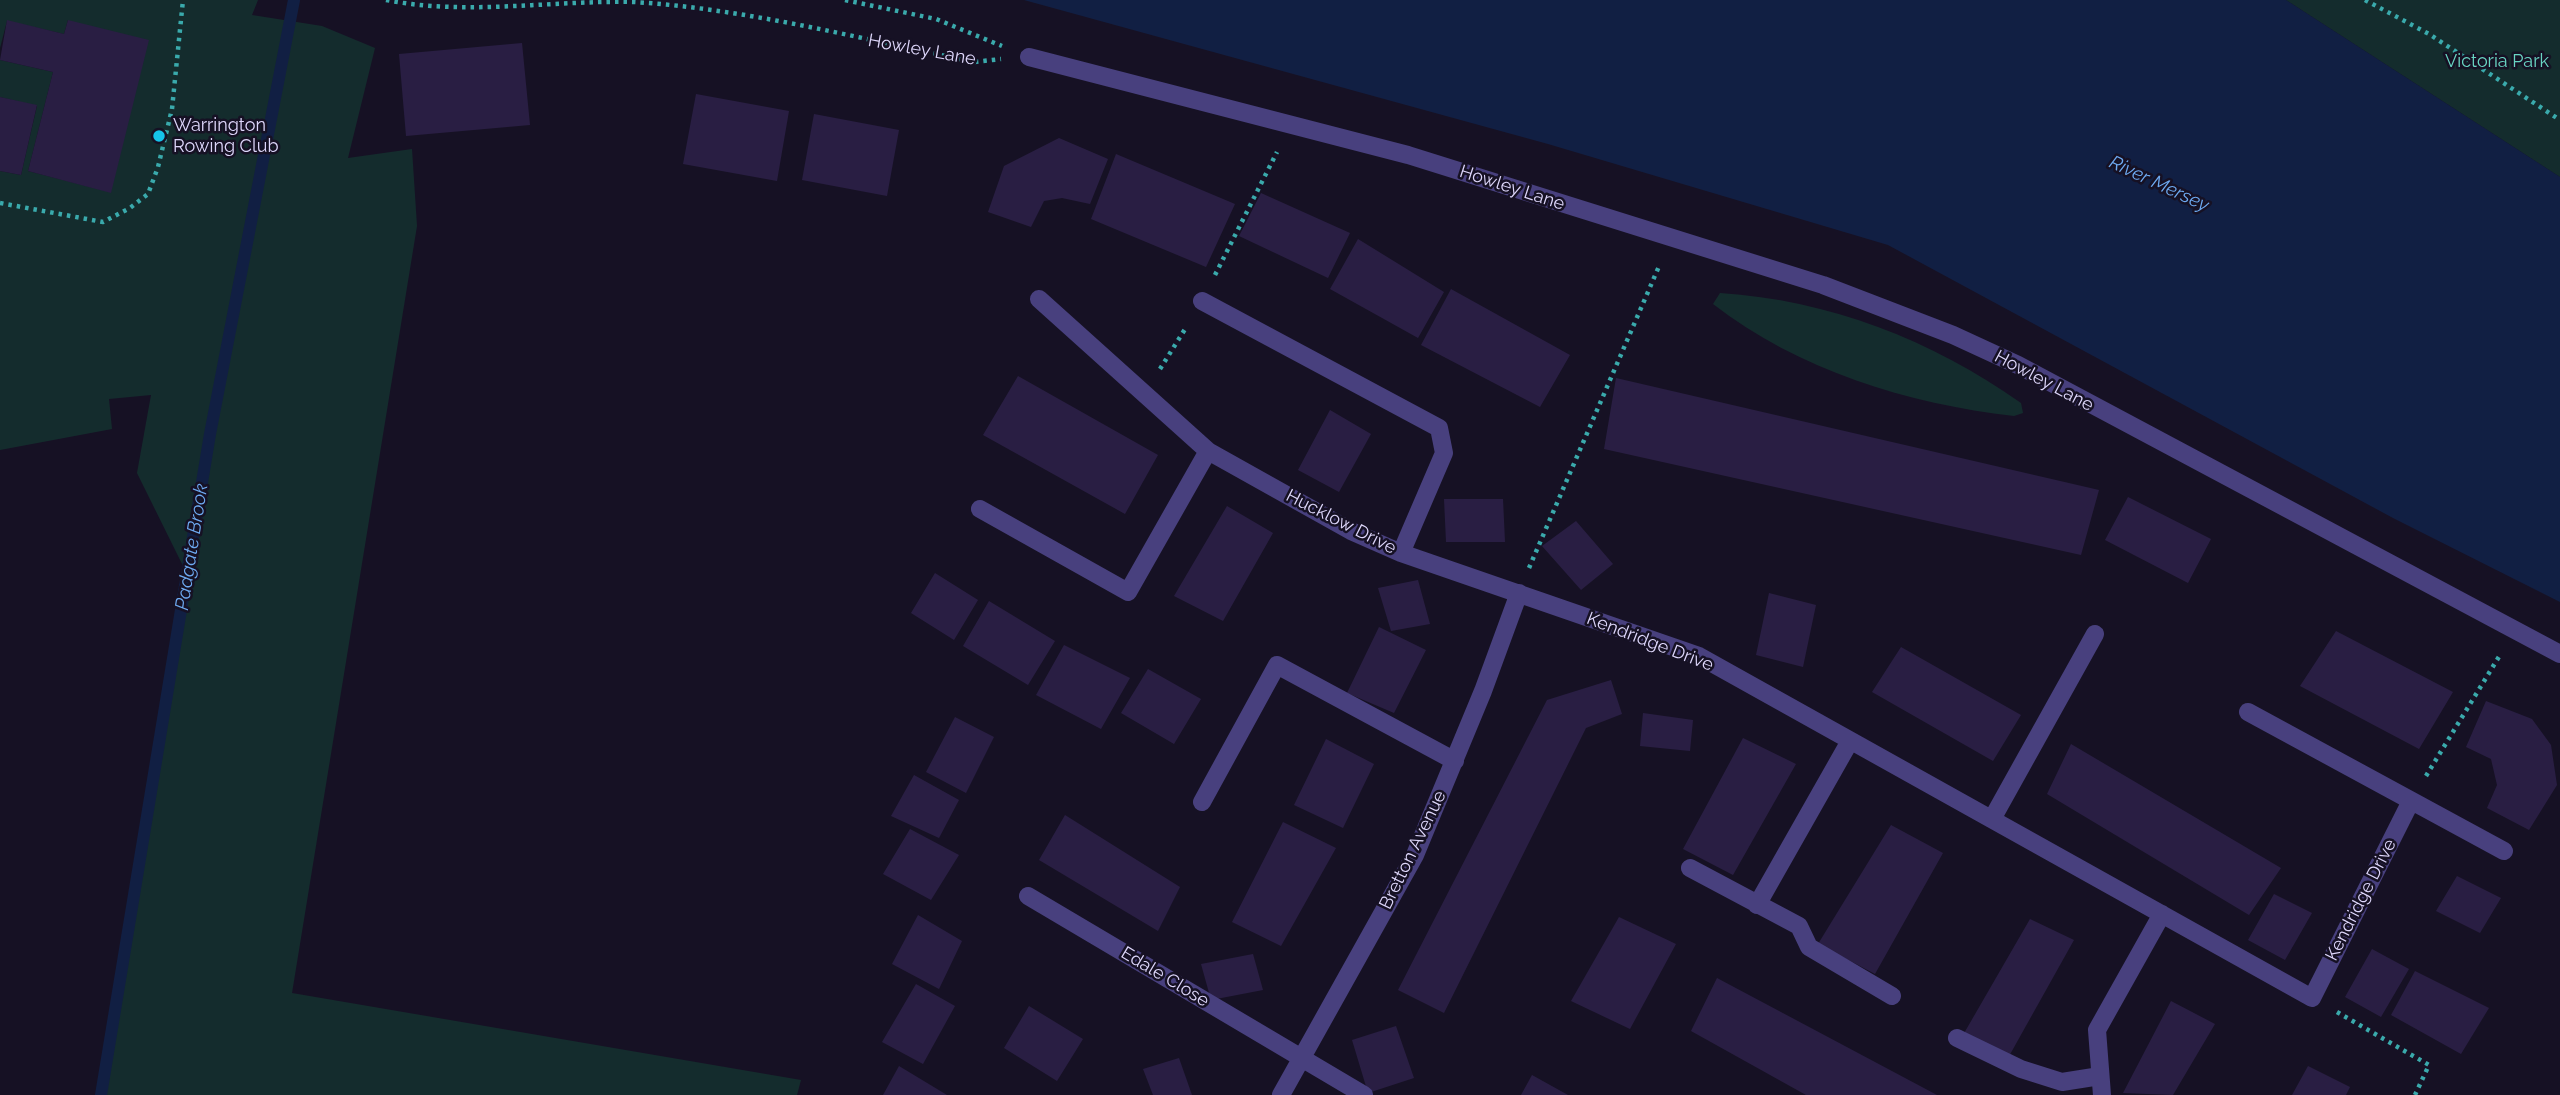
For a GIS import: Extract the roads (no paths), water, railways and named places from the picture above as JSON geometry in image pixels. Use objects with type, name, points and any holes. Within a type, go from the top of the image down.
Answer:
[{"type":"street","name":"Howley Lane","points":[[1029,57],[1408,155],[1823,285],[1953,335],[2007,360],[2560,654]]},
{"type":"street","name":"Hucklow Drive","points":[[1039,299],[1208,451],[1351,531],[1401,553],[1519,593]]},
{"type":"street","points":[[1202,301],[1439,428],[1444,453],[1401,553]]},
{"type":"street","points":[[980,509],[1128,592],[1208,451]]},
{"type":"street","name":"Kendridge Drive","points":[[1519,593],[1699,656],[2312,998],[2411,801]]},
{"type":"street","name":"Bretton Avenue","points":[[1281,1095],[1415,856],[1455,761],[1519,593]]},
{"type":"street","points":[[1992,819],[2095,634]]},
{"type":"street","points":[[1202,802],[1276,665],[1455,761]]},
{"type":"street","points":[[2248,712],[2504,851]]},
{"type":"street","points":[[1757,905],[1850,741]]},
{"type":"street","points":[[1690,868],[1799,926],[1809,947],[1892,996]]},
{"type":"street","name":"Edale Close","points":[[1028,896],[1364,1095]]},
{"type":"street","points":[[2102,1095],[2097,1030],[2162,914]]},
{"type":"street","points":[[1957,1038],[2021,1069],[2062,1082],[2100,1076]]},
{"type":"water","name":"River Mersey","points":[[1024,0],[2286,0],[2560,177],[2560,602],[2393,518],[1888,245],[1548,144]]},
{"type":"waterway","name":"Padgate Brook","points":[[101,1095],[210,434],[294,0]]},
{"type":"place","name":"Warrington Rowing Club","points":[[159,136]]},
{"type":"park label","name":"Victoria Park","points":[[2497,62]]}]
